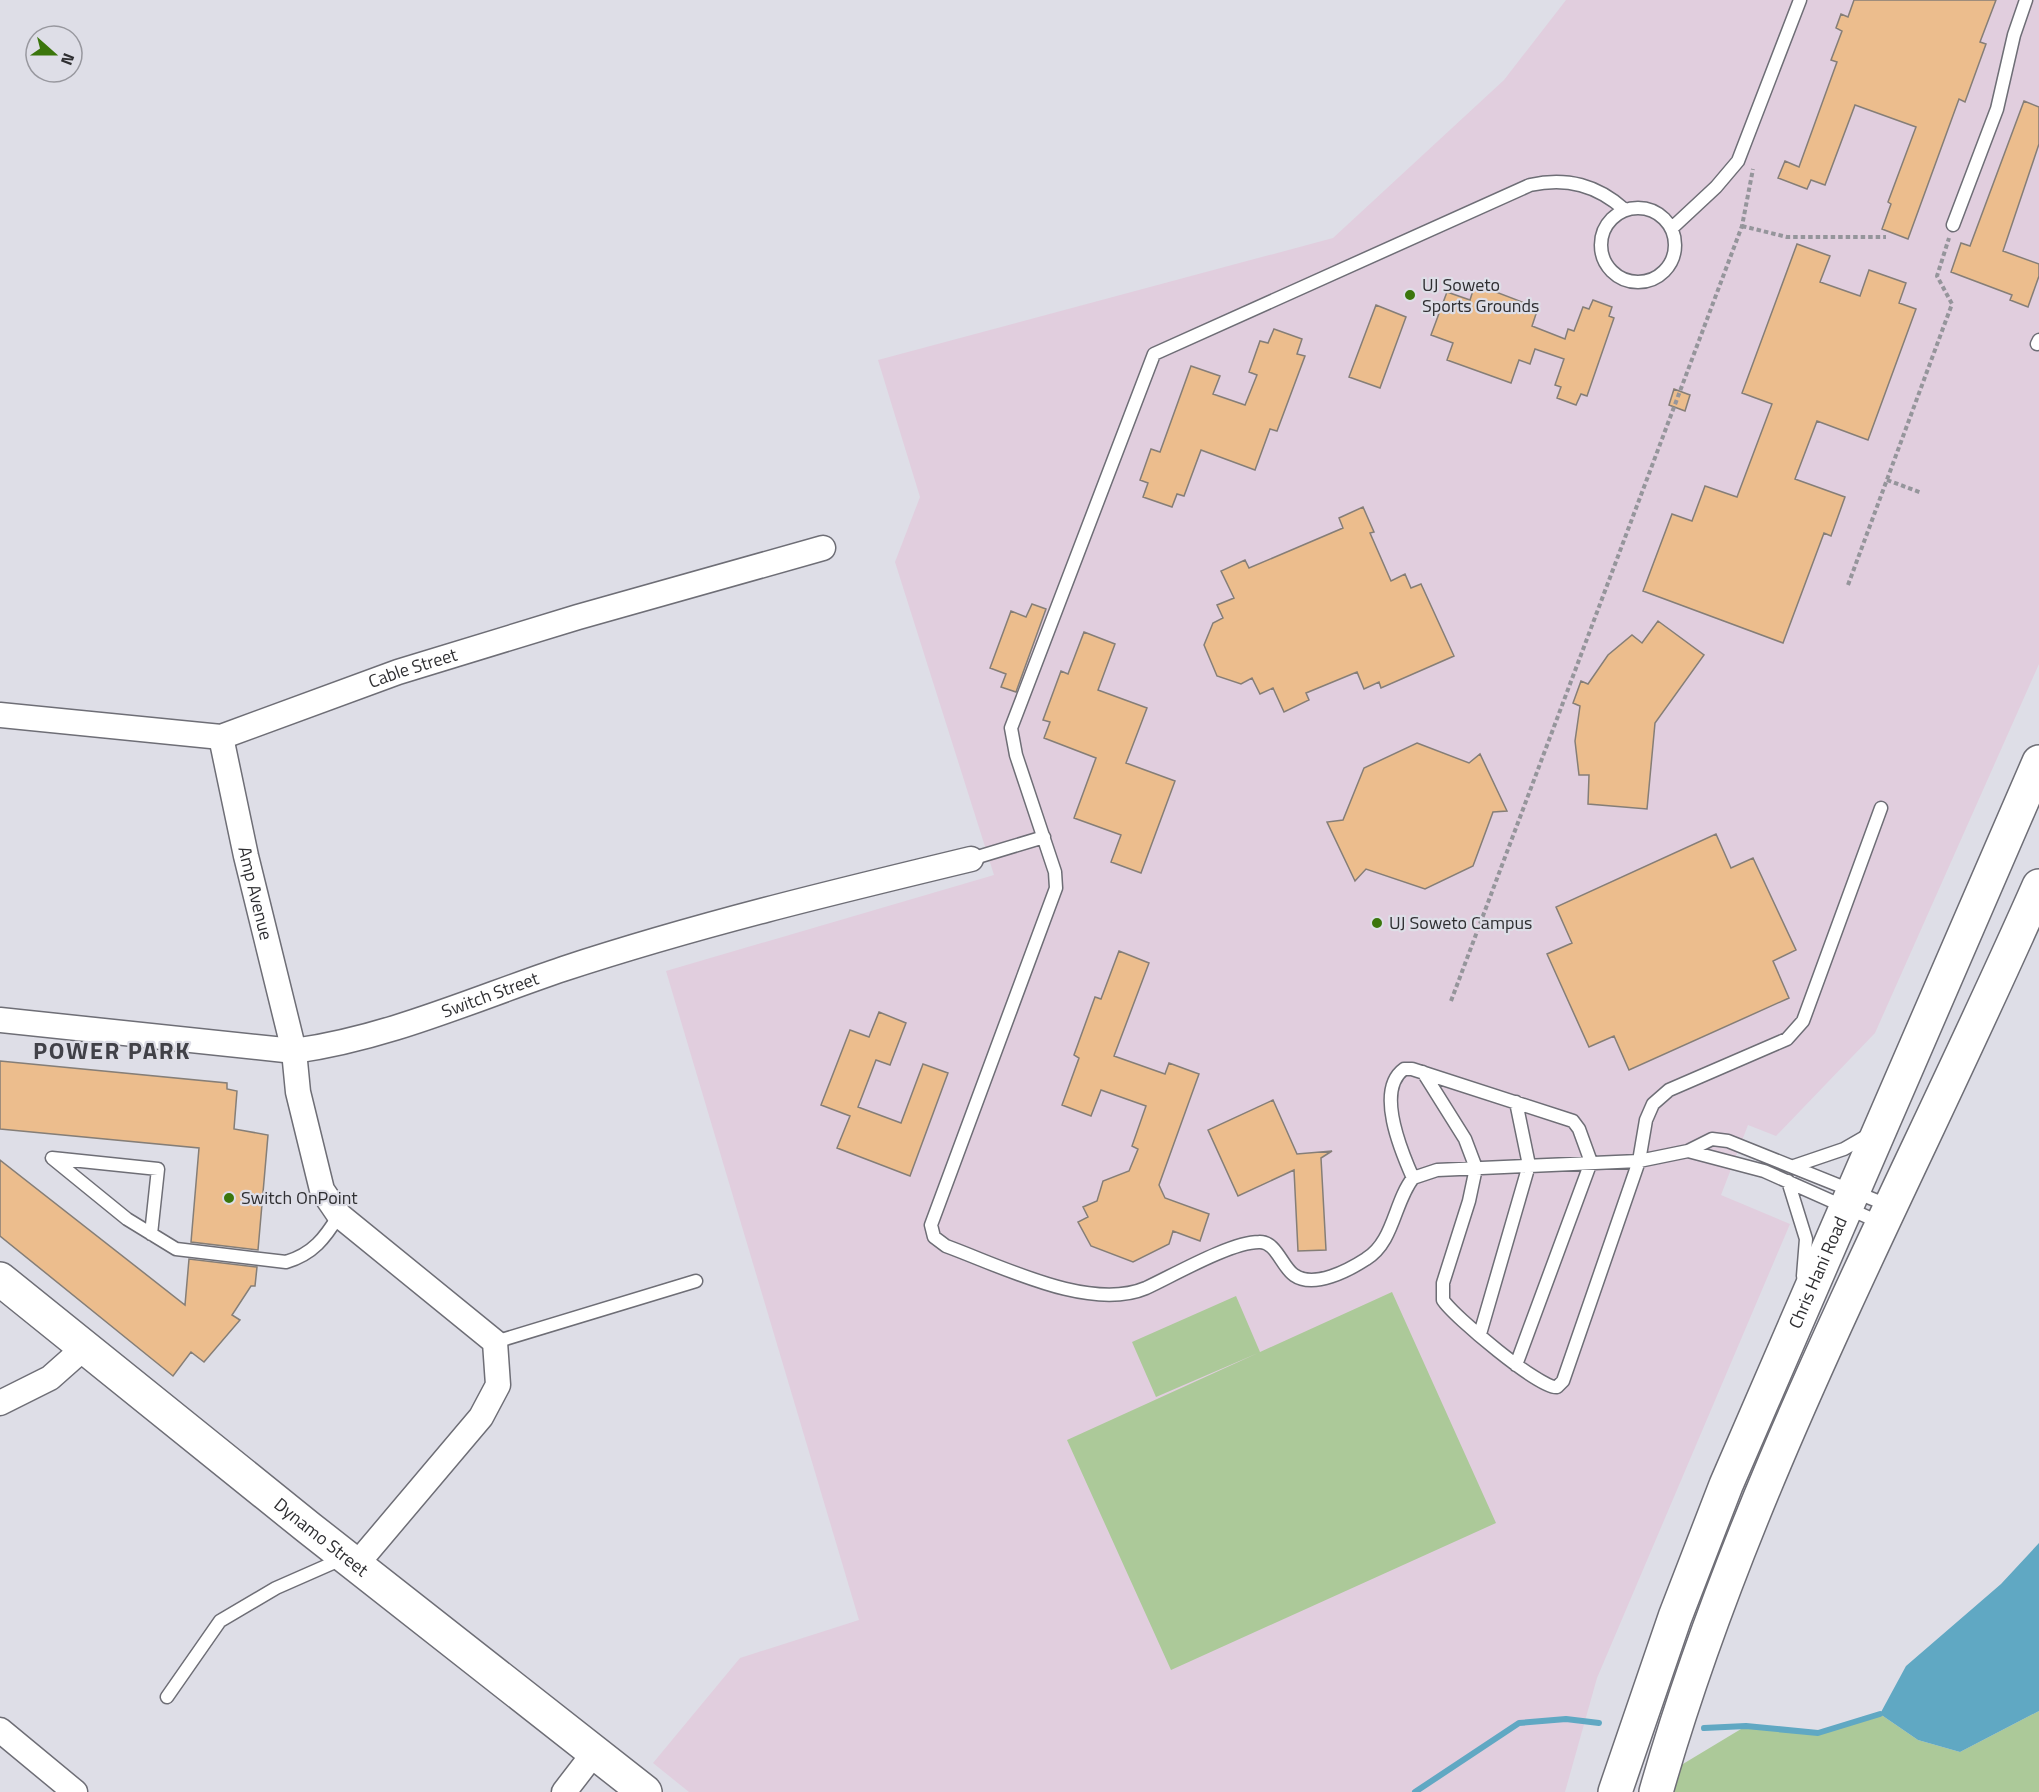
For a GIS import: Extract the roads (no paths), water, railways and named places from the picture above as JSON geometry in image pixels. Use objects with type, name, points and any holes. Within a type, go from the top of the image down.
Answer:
[{"type":"main road","name":"Chris Hani Road","points":[[1616,1792],[1675,1617],[1726,1485],[1794,1323],[1886,1118],[1971,915],[2039,762]]},
{"type":"main road","points":[[1656,1792],[1692,1675],[1735,1558],[1773,1466],[2039,886]]},
{"type":"main road","points":[[1971,915],[2018,934]]},
{"type":"main road","name":"Dynamo Street","points":[[0,1279],[351,1561],[645,1792]]},
{"type":"street","name":"Cable Street","points":[[0,715],[221,737],[398,672],[578,617],[823,548]]},
{"type":"street","name":"Amp Avenue","points":[[221,737],[246,856],[294,1051],[298,1092],[322,1190],[339,1215],[495,1342]]},
{"type":"street","name":"Switch Street","points":[[0,1020],[294,1051],[334,1045],[408,1025],[563,969],[730,919],[971,859]]},
{"type":"street","points":[[351,1561],[481,1417],[498,1385],[495,1342]]},
{"type":"street","points":[[0,1403],[50,1378],[85,1347]]},
{"type":"street","points":[[0,1730],[75,1792]]},
{"type":"street","points":[[564,1792],[594,1753]]},
{"type":"lane","points":[[1672,228],[1716,187],[1738,161],[1800,0]]},
{"type":"lane","points":[[1953,225],[1997,109],[2026,0]]},
{"type":"lane","points":[[1625,210],[1610,197],[1574,182],[1559,180],[1530,184],[1154,354],[1011,728],[1016,755],[1055,872],[1056,888],[931,1225],[939,1242],[1068,1290],[1094,1295],[1142,1289],[1235,1247],[1259,1241],[1269,1245],[1293,1275],[1313,1280],[1359,1264],[1378,1250],[1398,1201],[1413,1178],[1428,1171],[1639,1161],[1688,1151],[1708,1154],[1788,1181],[1849,1198],[1888,1216]]},
{"type":"lane","points":[[1643,208],[1655,212],[1672,228],[1675,252],[1663,273],[1653,280],[1640,283],[1628,282],[1617,276],[1602,256],[1600,244],[1603,231],[1610,220],[1625,210],[1643,208]]},
{"type":"lane","points":[[1423,1072],[1465,1140],[1476,1168],[1442,1294],[1446,1305],[1516,1365],[1547,1386],[1557,1387],[1563,1381],[1639,1161],[1646,1120],[1653,1104],[1660,1096],[1786,1039],[1803,1022],[1881,808]]},
{"type":"lane","points":[[971,859],[1044,837]]},
{"type":"lane","points":[[1413,1178],[1402,1154],[1390,1102],[1391,1088],[1395,1078],[1404,1069],[1423,1072],[1573,1121],[1580,1129],[1591,1162],[1516,1365]]},
{"type":"lane","points":[[1480,1334],[1529,1165],[1516,1102]]},
{"type":"lane","points":[[1794,1166],[1844,1149],[1870,1134],[1886,1118]]},
{"type":"lane","points":[[1688,1151],[1704,1141],[1719,1139],[1794,1166],[1849,1198],[1888,1216]]},
{"type":"lane","points":[[151,1234],[158,1169],[52,1158],[127,1218],[151,1234],[176,1250],[286,1262],[302,1257],[322,1242],[339,1215]]},
{"type":"lane","points":[[1788,1181],[1806,1239],[1794,1323]]},
{"type":"lane","points":[[495,1342],[696,1281]]},
{"type":"lane","points":[[167,1697],[220,1621],[276,1588],[351,1561]]},
{"type":"water","points":[[2039,1543],[2039,1711],[1960,1752],[1918,1740],[1880,1714],[1906,1666],[2001,1584]]},
{"type":"waterway","points":[[1704,1728],[1746,1726],[1818,1733],[1880,1714]]},
{"type":"waterway","points":[[1415,1792],[1519,1723],[1566,1719],[1599,1723]]},
{"type":"place","name":"UJ Soweto Sports Grounds","points":[[1410,295]]},
{"type":"place","name":"UJ Soweto Campus","points":[[1377,923]]},
{"type":"place","name":"Switch OnPoint","points":[[229,1198]]},
{"type":"district","name":"POWER PARK","points":[[112,1051]]}]
